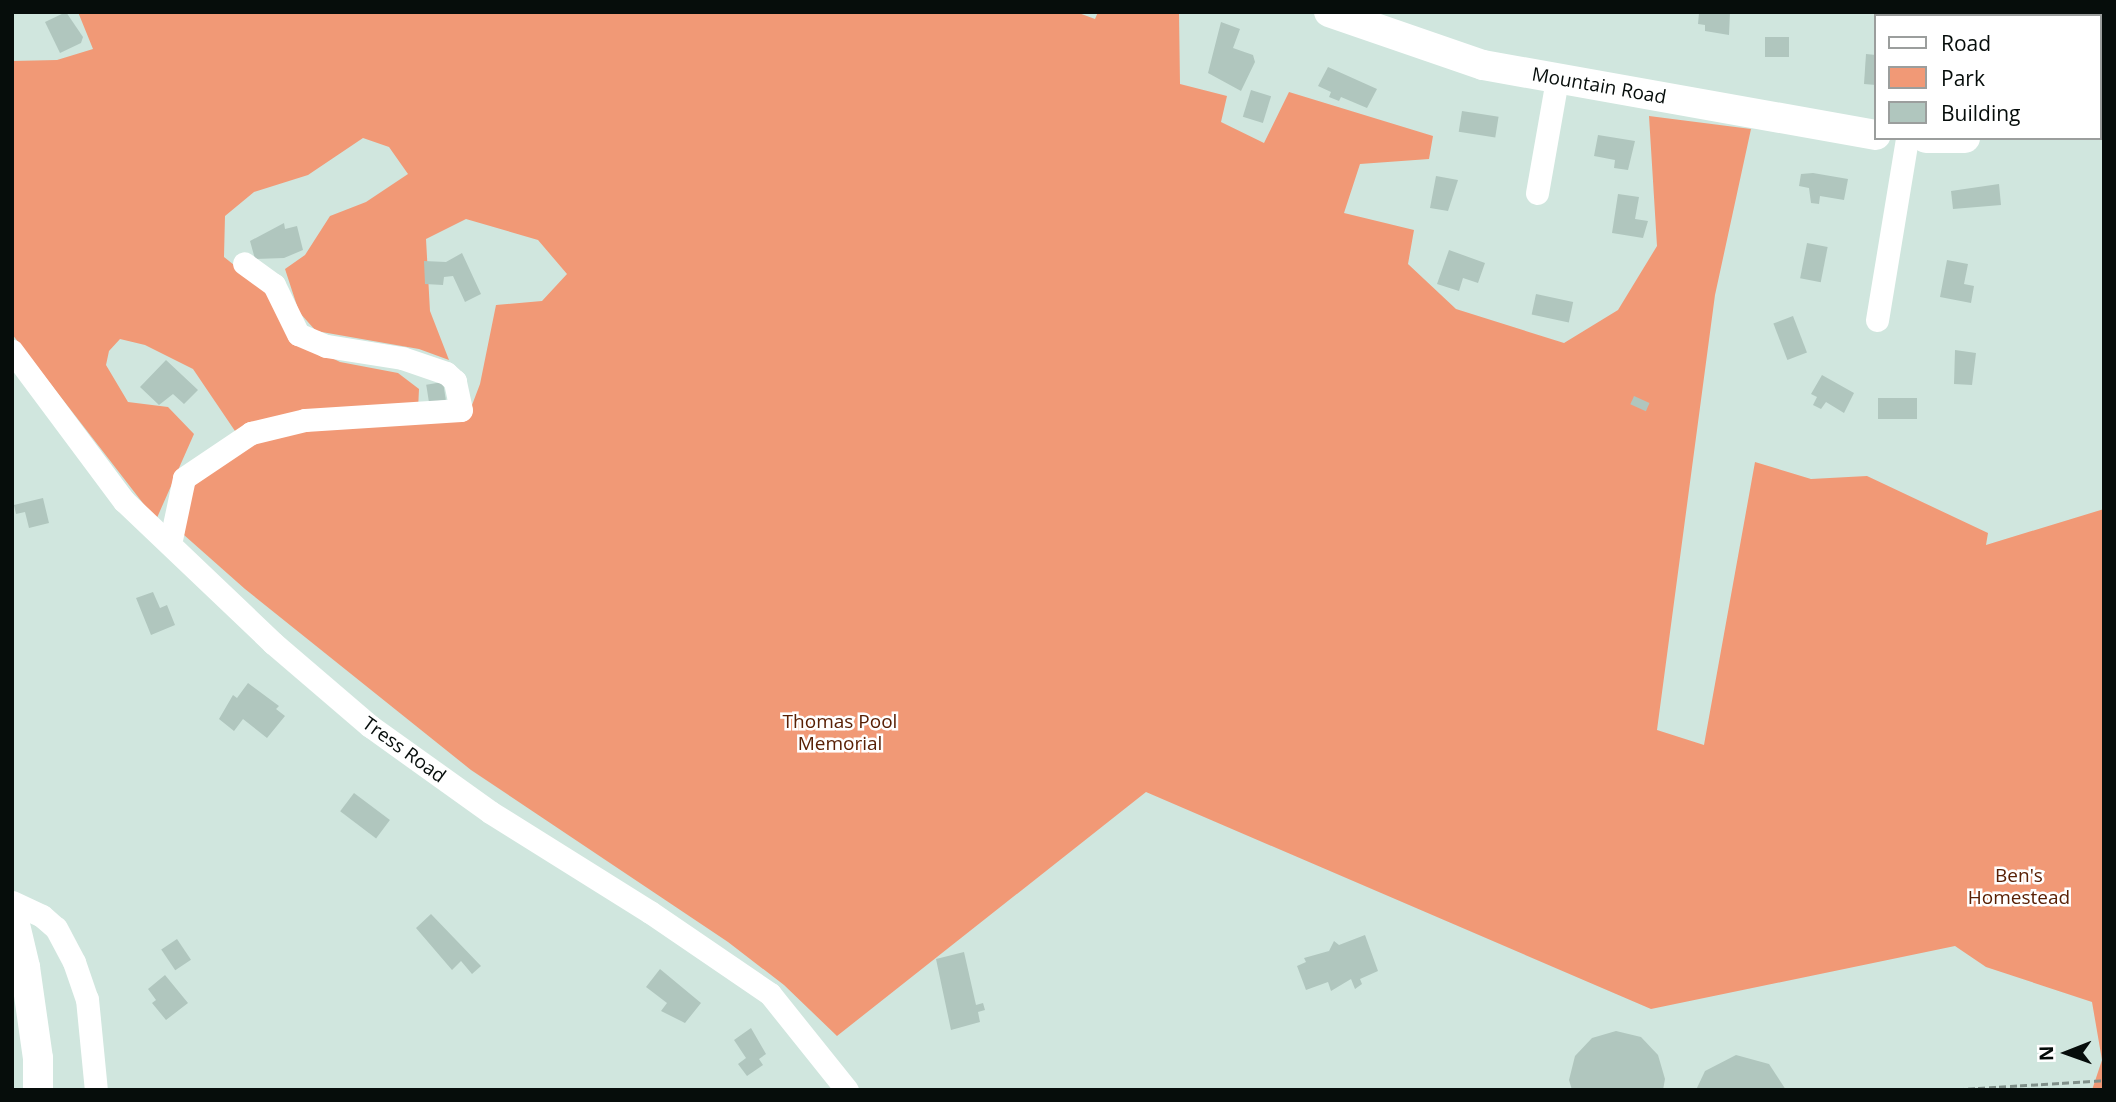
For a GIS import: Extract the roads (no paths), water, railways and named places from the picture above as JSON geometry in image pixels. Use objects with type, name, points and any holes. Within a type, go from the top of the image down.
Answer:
[{"type":"main road","name":"Mountain Road","points":[[1329,12],[1458,58],[1557,79],[1874,135]]},
{"type":"main road","points":[[12,912],[25,967],[38,1058],[38,1090]]},
{"type":"street","points":[[1537,194],[1557,79]]},
{"type":"street","points":[[1877,320],[1907,140]]},
{"type":"street","points":[[170,544],[184,478],[251,433],[305,420],[461,410],[456,382],[446,373],[402,358],[326,346],[298,334],[274,285],[244,263]]},
{"type":"street","name":"Tress Road","points":[[12,351],[124,501],[273,643],[370,726],[490,812],[650,912],[770,994],[847,1090]]},
{"type":"street","points":[[12,902],[42,916],[56,928],[74,962],[87,999],[96,1090]]},
{"type":"park label","name":"Thomas Pool Memorial","points":[[840,733]]},
{"type":"park label","name":"Ben's Homestead","points":[[2019,887]]}]
